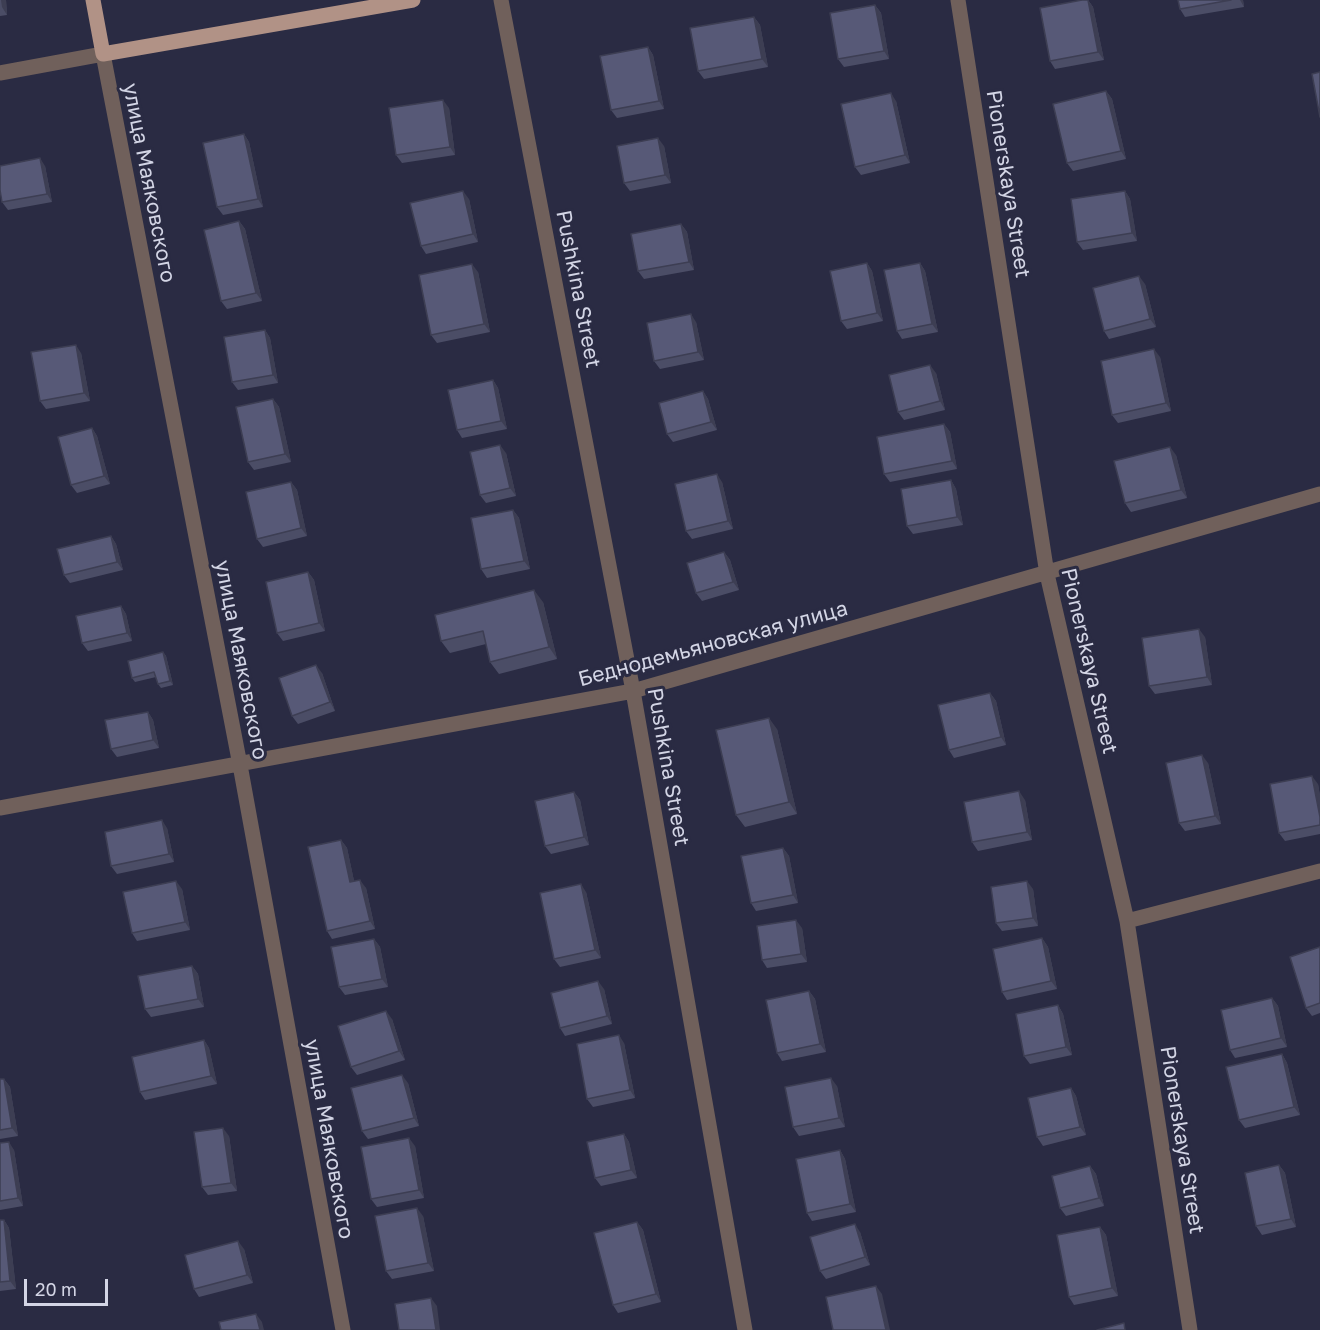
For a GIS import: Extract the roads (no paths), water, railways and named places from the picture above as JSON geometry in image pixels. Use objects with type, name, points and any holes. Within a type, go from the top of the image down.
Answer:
[{"type":"main road","name":"улица Маяковского","points":[[93,0],[103,54]]},
{"type":"main road","points":[[103,54],[413,0]]},
{"type":"street","name":"Pushkina Street","points":[[501,0],[633,691],[745,1330]]},
{"type":"street","name":"Pionerskaya Street","points":[[958,0],[1047,574],[1127,921],[1190,1330]]},
{"type":"street","points":[[0,73],[103,54]]},
{"type":"street","name":"улица Маяковского","points":[[103,54],[240,765],[342,1330]]},
{"type":"street","name":"Беднодемьяновская улица","points":[[0,808],[633,691],[1320,494]]},
{"type":"street","points":[[1127,921],[1320,871]]}]
